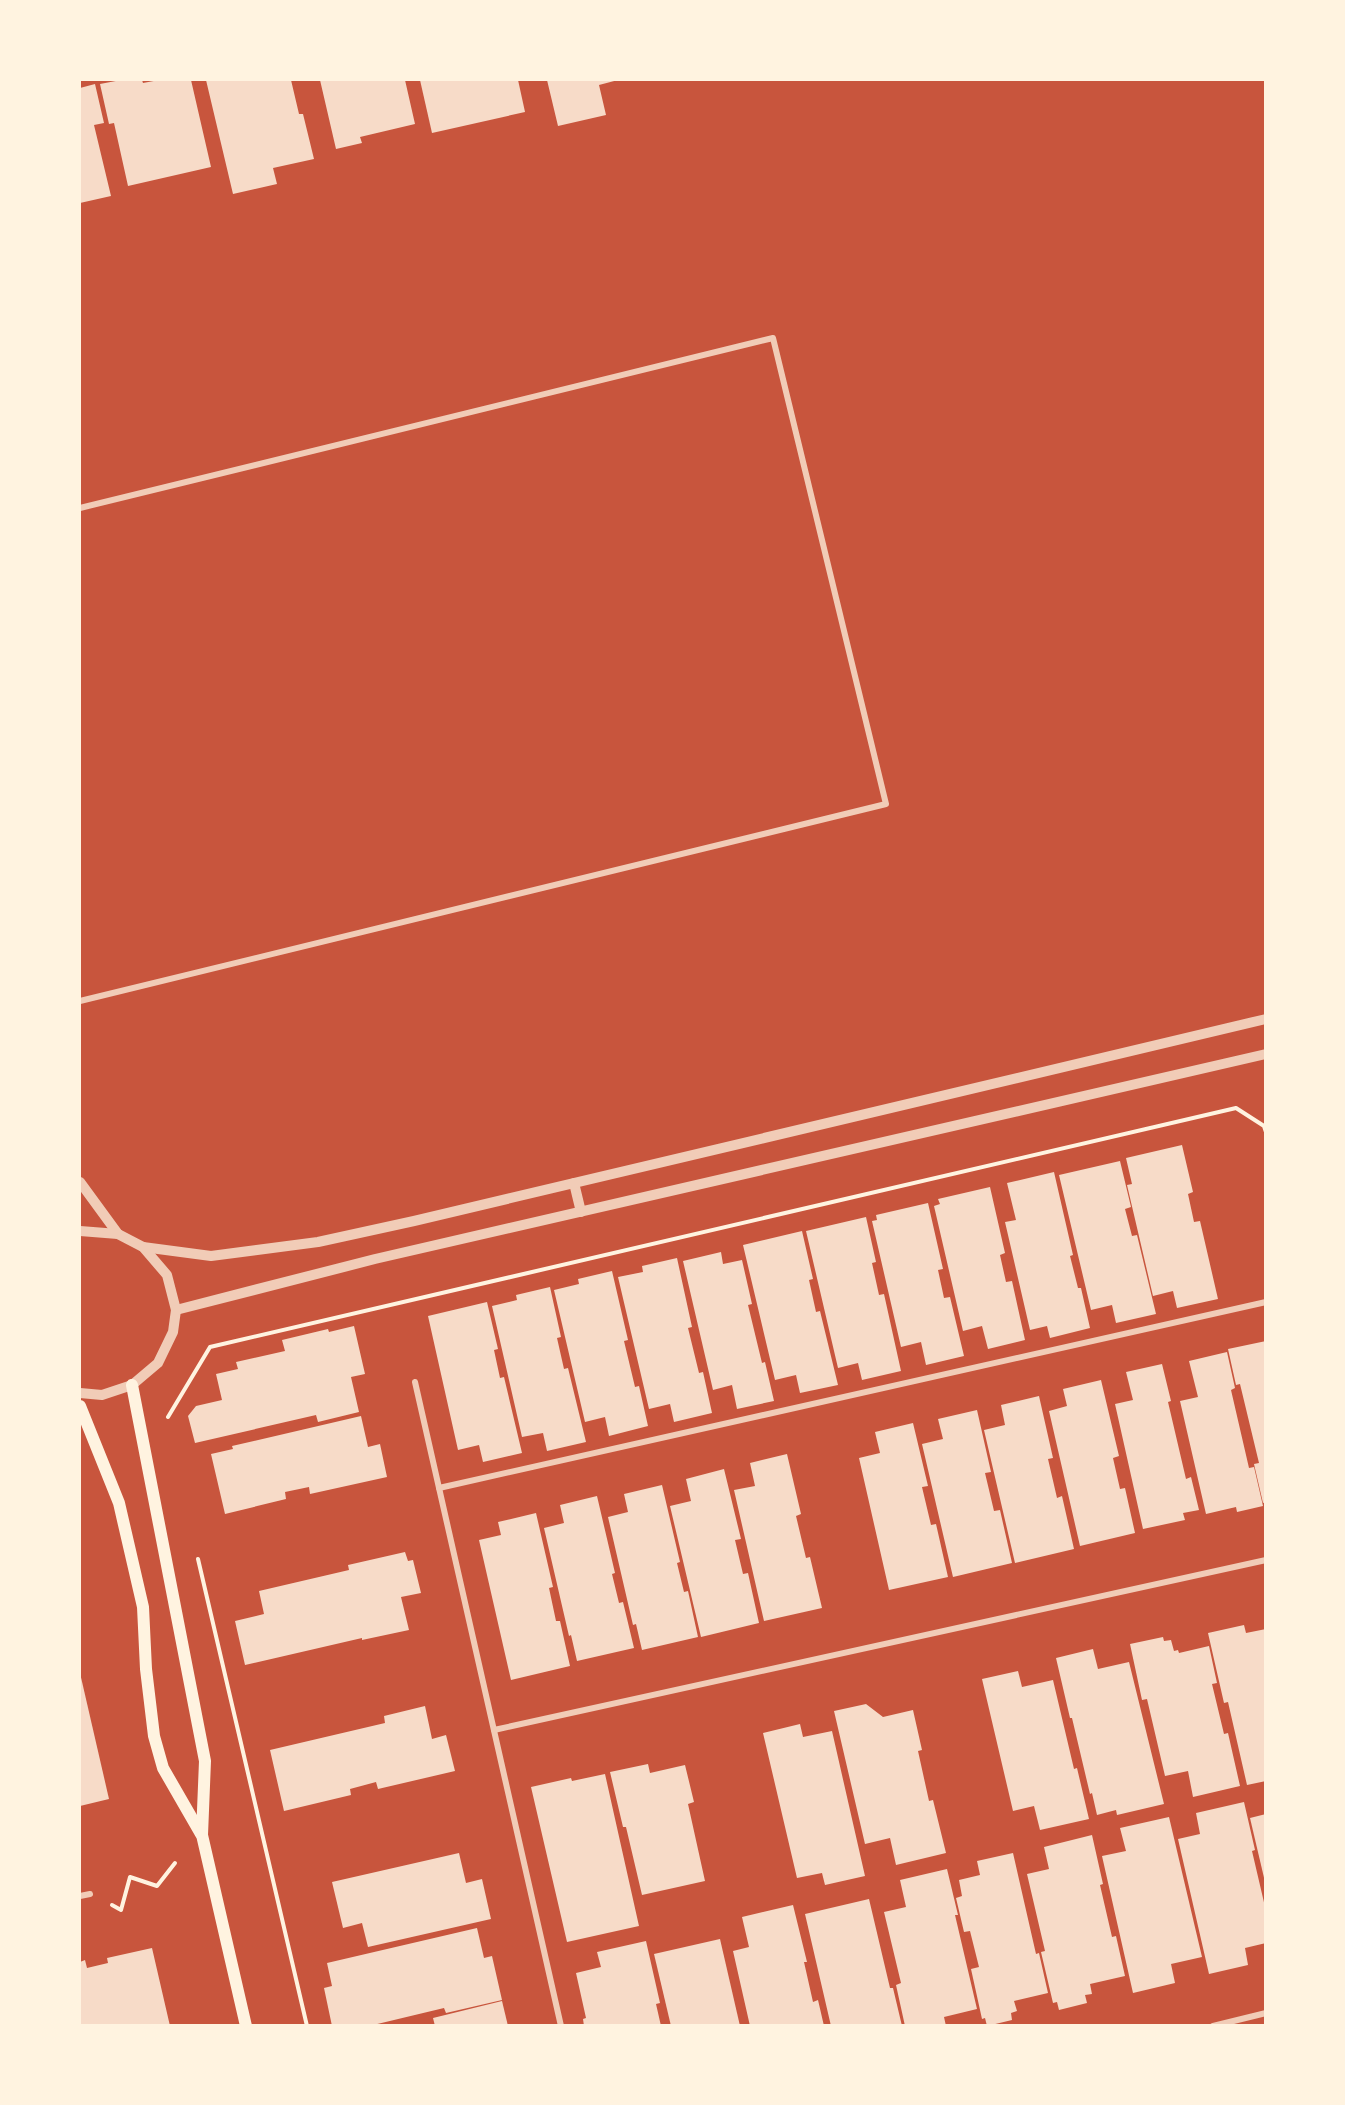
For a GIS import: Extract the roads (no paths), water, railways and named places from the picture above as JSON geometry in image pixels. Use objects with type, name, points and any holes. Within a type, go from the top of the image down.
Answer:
[{"type":"main road","points":[[132,1385],[205,1761],[202,1835],[246,2025]]},
{"type":"main road","points":[[80,1406],[119,1503],[143,1607],[146,1670],[154,1736],[163,1767],[202,1835]]},
{"type":"street","points":[[80,508],[773,338],[886,804],[80,1001]]},
{"type":"street","points":[[80,1231],[118,1234],[143,1247],[211,1256],[328,1240],[1266,1020]]},
{"type":"street","points":[[176,1310],[375,1259],[1266,1054]]},
{"type":"street","points":[[80,1182],[118,1234]]},
{"type":"street","points":[[574,1183],[581,1212]]},
{"type":"street","points":[[80,1393],[102,1395],[132,1385],[159,1363],[173,1332],[176,1310],[167,1275],[143,1247]]},
{"type":"street","points":[[439,1488],[1266,1302]]},
{"type":"street","points":[[415,1382],[561,2025]]},
{"type":"street","points":[[494,1730],[1266,1560]]},
{"type":"street","points":[[80,1896],[90,1894]]},
{"type":"street","points":[[1213,2025],[1266,2013]]}]
